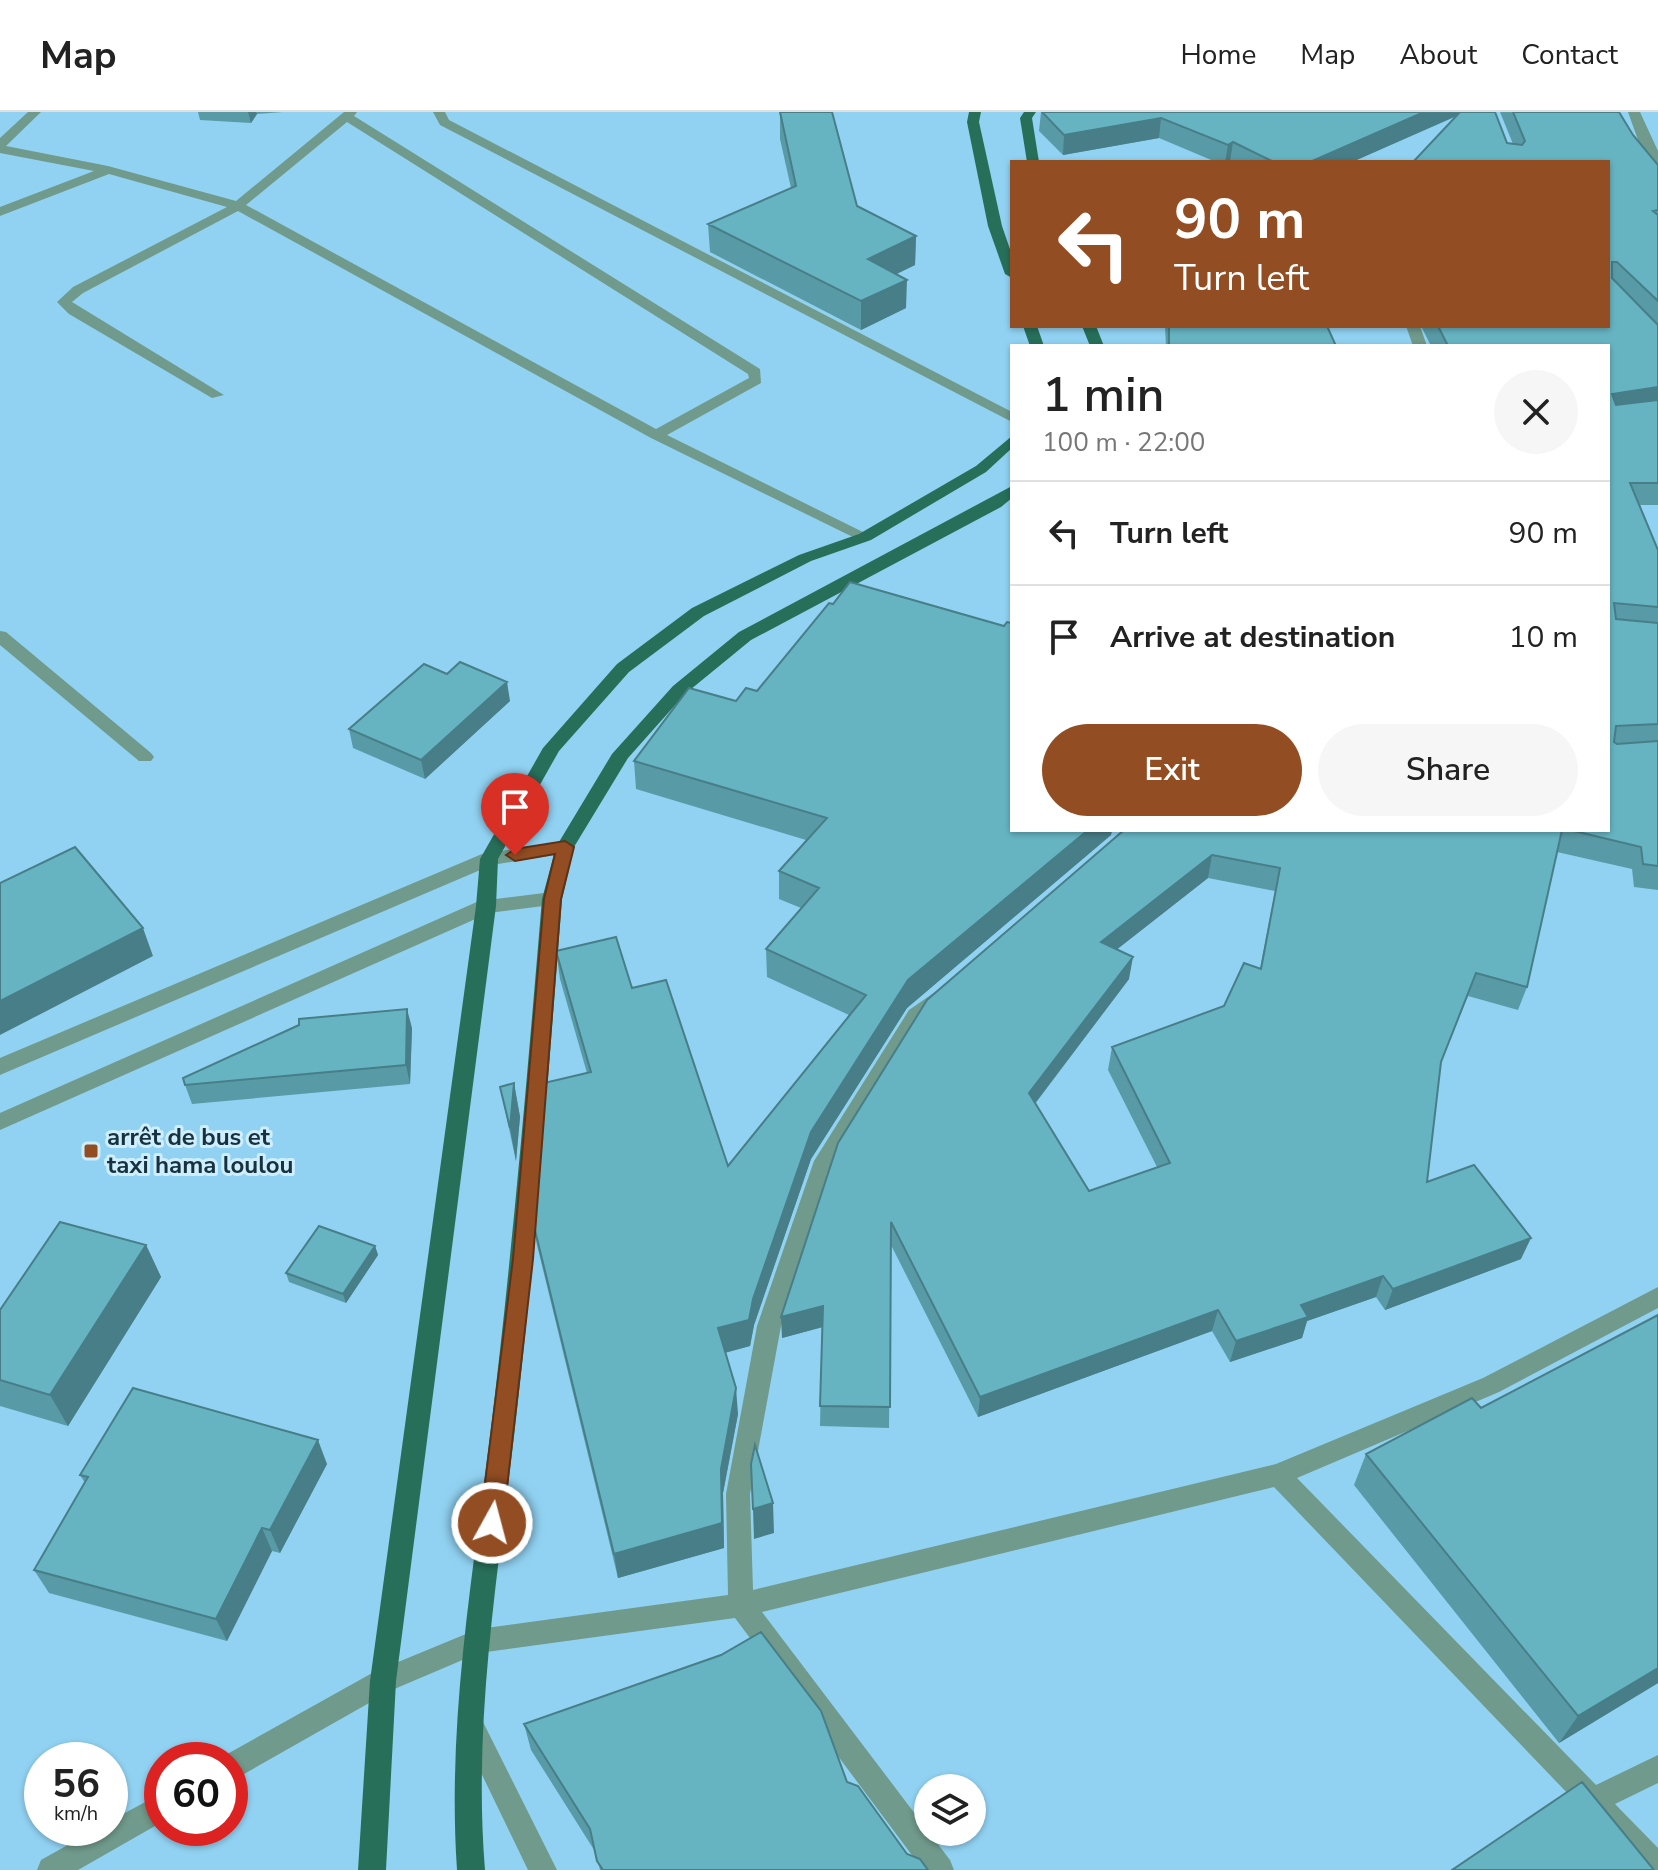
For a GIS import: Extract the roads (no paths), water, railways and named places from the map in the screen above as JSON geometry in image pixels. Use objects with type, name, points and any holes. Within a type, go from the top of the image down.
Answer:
[{"type":"main road","points":[[975,112],[973,122],[995,226],[1010,268]]},
{"type":"main road","points":[[1030,112],[1026,118],[1033,160]]},
{"type":"main road","points":[[372,1870],[383,1681],[486,906],[489,859],[552,748],[623,668],[698,612],[805,558],[865,537],[981,469],[1010,442]]},
{"type":"main road","points":[[471,1870],[465,1814],[478,1641],[523,1259],[552,899],[565,847],[621,754],[679,690],[745,636],[995,504],[1010,493]]},
{"type":"street","points":[[0,147],[35,112]]},
{"type":"street","points":[[439,112],[444,122],[1010,417]]},
{"type":"street","points":[[1634,112],[1644,140],[1658,160]]},
{"type":"street","points":[[217,395],[74,311],[64,302],[78,290],[238,206],[349,114],[755,372],[756,380],[656,435]]},
{"type":"street","points":[[0,147],[108,170],[238,206],[656,435],[865,537]]},
{"type":"street","points":[[0,212],[108,170]]},
{"type":"street","points":[[823,595],[852,602]]},
{"type":"street","points":[[0,636],[145,757]]},
{"type":"street","points":[[0,1067],[489,859],[565,847]]},
{"type":"street","points":[[0,1122],[486,906],[552,899]]},
{"type":"street","points":[[940,1870],[741,1605],[738,1494],[769,1326],[825,1161],[916,1015],[952,984]]},
{"type":"street","points":[[248,1758],[383,1681],[478,1641],[741,1605],[1278,1475],[1491,1385],[1658,1297]]},
{"type":"street","points":[[1278,1475],[1658,1868]]},
{"type":"street","points":[[471,1725],[543,1870]]},
{"type":"street","points":[[1593,1801],[1658,1769]]},
{"type":"street","points":[[51,1870],[144,1817]]},
{"type":"place","name":"arrêt de bus et taxi hama loulou","points":[[91,1151]]}]
